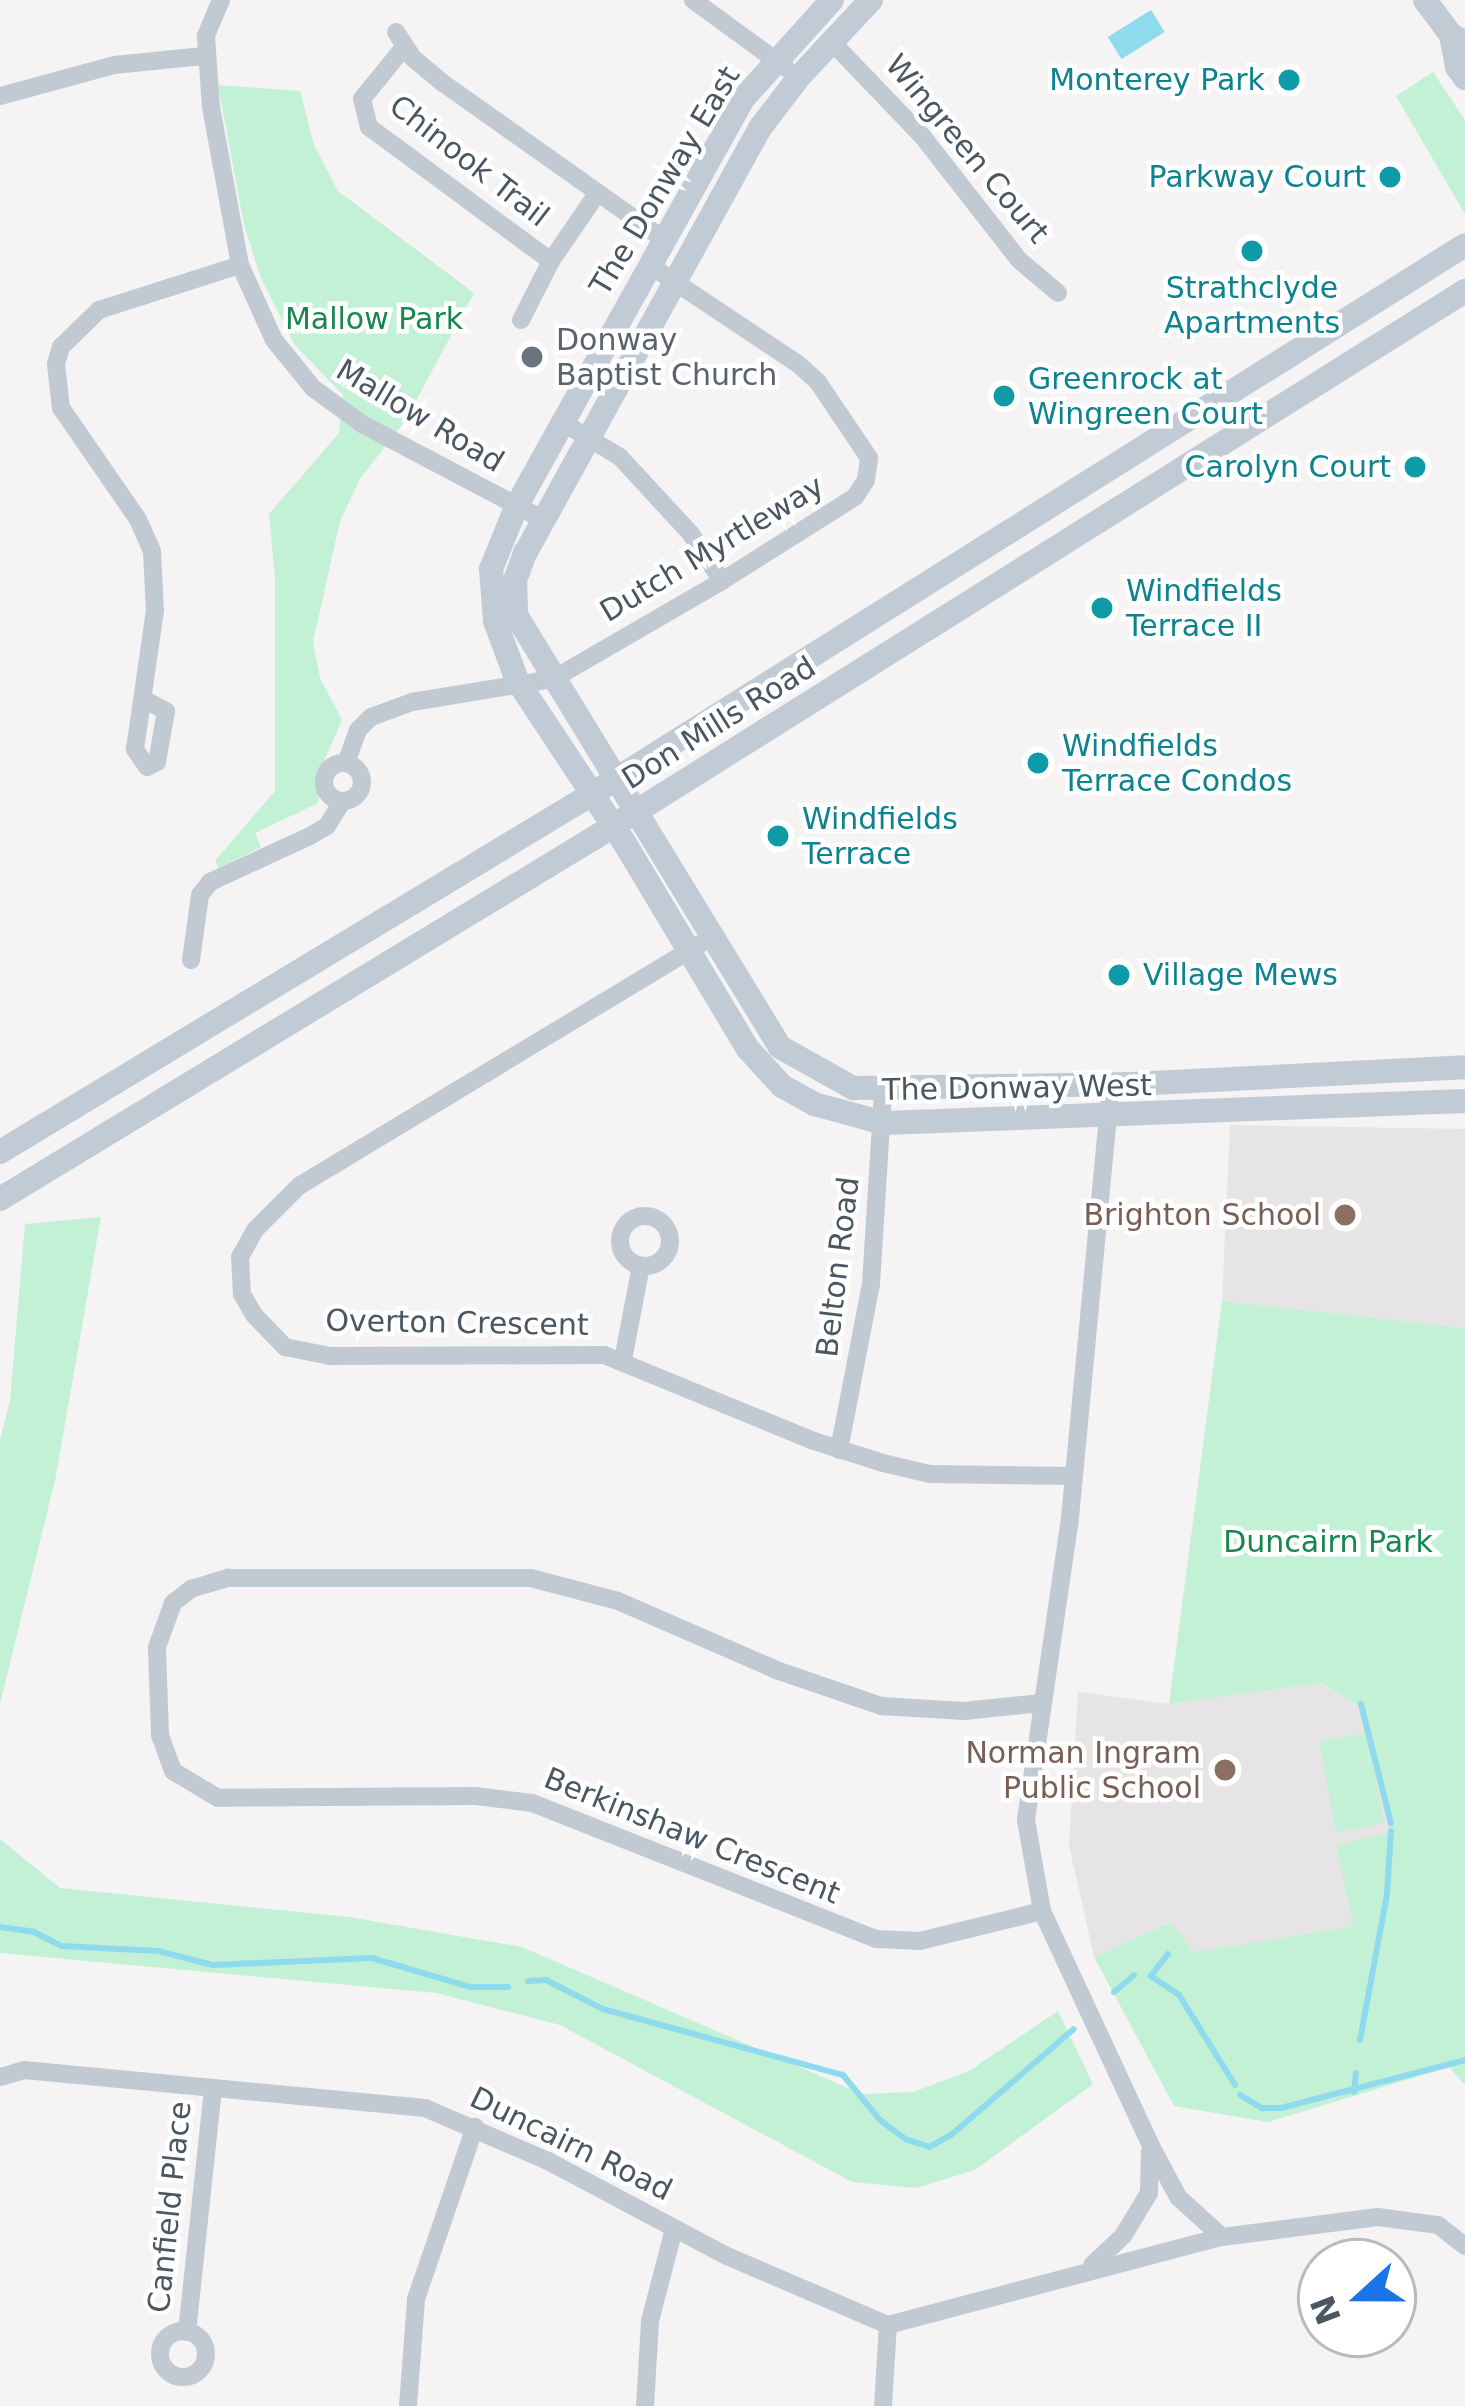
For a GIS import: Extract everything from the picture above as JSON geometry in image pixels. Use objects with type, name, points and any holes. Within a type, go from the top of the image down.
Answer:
[{"type":"street","name":"Mallow Road","points":[[221,0],[204,56],[240,265],[274,340],[313,388],[398,445],[546,520]]},
{"type":"street","points":[[693,0],[799,76]]},
{"type":"street","name":"The Donway East","points":[[592,794],[517,680],[495,621],[491,569],[517,505],[743,100],[774,59],[832,0]]},
{"type":"street","name":"The Donway East","points":[[617,776],[516,615],[515,580],[674,279],[760,128],[799,76],[871,0]]},
{"type":"street","points":[[1425,0],[1458,38],[1465,78]]},
{"type":"street","name":"Chinook Trail","points":[[550,261],[369,128],[362,99],[401,39],[443,83],[596,195]]},
{"type":"street","name":"Wingreen Court","points":[[831,41],[923,137],[1019,260],[1058,293]]},
{"type":"street","points":[[0,96],[114,65],[204,56]]},
{"type":"street","points":[[520,320],[550,261],[596,195],[663,239]]},
{"type":"street","name":"Don Mills Road","points":[[0,1153],[592,794],[1465,245]]},
{"type":"street","name":"Dutch Myrtleway","points":[[553,679],[855,497],[866,480],[869,458],[818,382],[648,264]]},
{"type":"street","points":[[145,700],[156,579],[152,551],[137,518],[61,408],[56,364],[61,347],[78,325],[99,310],[240,265]]},
{"type":"street","name":"Don Mills Road","points":[[0,1199],[614,826],[1465,291]]},
{"type":"street","points":[[562,422],[620,457],[661,499],[722,581]]},
{"type":"street","points":[[191,960],[200,895],[211,882],[327,826],[342,802],[327,793],[324,780],[333,766],[346,764],[358,730],[390,706],[517,680],[553,679]]},
{"type":"street","name":"The Donway West","points":[[617,776],[638,809],[748,1049],[782,1086],[814,1104],[884,1123],[1112,1118],[1465,1101]]},
{"type":"street","name":"The Donway West","points":[[592,794],[780,1047],[854,1088],[1112,1084],[1465,1067]]},
{"type":"street","name":"Overton Crescent","points":[[701,944],[300,1184],[255,1229],[240,1257],[242,1294],[285,1347],[330,1356],[516,1352],[623,1360],[839,1450],[930,1474],[1071,1476]]},
{"type":"street","points":[[1112,1084],[1071,1476],[1026,1820],[1042,1911],[1150,2146],[1178,2197],[1222,2236]]},
{"type":"street","name":"Belton Road","points":[[839,1450],[871,1284],[883,1091]]},
{"type":"street","points":[[623,1360],[641,1267]]},
{"type":"street","name":"Berkinshaw Crescent","points":[[1042,1703],[964,1711],[881,1706],[779,1671],[618,1601],[532,1578],[228,1578],[191,1588],[173,1603],[157,1647],[160,1735],[173,1771],[218,1798],[507,1798],[558,1811],[876,1939],[920,1941],[1042,1911]]},
{"type":"street","name":"Duncairn Road","points":[[0,2077],[24,2070],[425,2108],[476,2127],[814,2297],[888,2325]]},
{"type":"street","name":"Canfield Place","points":[[188,2332],[213,2089]]},
{"type":"street","points":[[408,2406],[416,2299],[476,2127]]},
{"type":"street","points":[[1089,2269],[1123,2236],[1149,2194],[1150,2146]]},
{"type":"street","points":[[883,2406],[888,2325],[1089,2269],[1222,2236],[1378,2217],[1438,2224],[1465,2246]]},
{"type":"street","points":[[645,2406],[650,2321],[674,2229]]},
{"type":"shaded area","name":"Brighton School","points":[[1230,1125],[1465,1129],[1465,1328],[1222,1301]]},
{"type":"shaded area","name":"Norman Ingram Public School","points":[[1320,1683],[1362,1707],[1392,1833],[1354,1926],[1194,1952],[1170,1922],[1094,1957],[1069,1846],[1078,1692],[1169,1704]]},
{"type":"green space","points":[[1433,72],[1465,120],[1465,214],[1396,96]]},
{"type":"green space","name":"Mallow Park","points":[[218,85],[300,91],[314,145],[338,191],[474,293],[405,421],[360,479],[340,521],[313,642],[320,678],[342,720],[322,766],[318,803],[255,833],[261,847],[219,868],[215,861],[275,791],[275,578],[269,514],[339,433],[343,395],[294,344],[261,278],[244,225]]},
{"type":"green space","points":[[101,1217],[56,1476],[0,1704],[0,1440],[10,1401],[25,1224]]},
{"type":"green space","name":"Duncairn Park","points":[[1222,1301],[1465,1328],[1465,2085],[1449,2067],[1268,2122],[1174,2106],[1094,1957],[1171,1922],[1194,1952],[1354,1926],[1336,1846],[1391,1832],[1370,1748],[1384,1823],[1336,1832],[1319,1742],[1368,1733],[1361,1707],[1321,1683],[1169,1704]]},
{"type":"green space","points":[[0,1839],[60,1888],[349,1917],[522,1947],[862,2094],[913,2092],[969,2071],[1058,2011],[1093,2084],[975,2170],[916,2188],[852,2182],[560,2025],[436,1993],[0,1953]]},
{"type":"water","points":[[1151,10],[1165,32],[1122,59],[1108,37]]},
{"type":"waterway","points":[[1361,1704],[1391,1823]]},
{"type":"waterway","points":[[1360,2040],[1387,1894],[1391,1831]]},
{"type":"waterway","points":[[0,1927],[34,1932],[62,1946],[158,1951],[213,1965],[372,1958],[470,1987],[508,1987]]},
{"type":"waterway","points":[[1168,1954],[1151,1976],[1179,1995],[1235,2085]]},
{"type":"waterway","points":[[1114,1992],[1134,1975]]},
{"type":"waterway","points":[[528,1981],[546,1980],[603,2009],[843,2075],[880,2120],[905,2139],[929,2147],[951,2135],[1074,2029]]},
{"type":"waterway","points":[[1240,2095],[1262,2108],[1281,2108],[1465,2060]]},
{"type":"waterway","points":[[1354,2092],[1356,2073]]},
{"type":"place","name":"Monterey Park","points":[[1289,80]]},
{"type":"place","name":"Parkway Court","points":[[1390,177]]},
{"type":"place","name":"Strathclyde Apartments","points":[[1252,251]]},
{"type":"place","name":"Donway Baptist Church","points":[[532,357]]},
{"type":"place","name":"Greenrock at Wingreen Court","points":[[1004,396]]},
{"type":"place","name":"Carolyn Court","points":[[1415,467]]},
{"type":"place","name":"Windfields Terrace II","points":[[1102,608]]},
{"type":"place","name":"Windfields Terrace Condos","points":[[1038,763]]},
{"type":"place","name":"Windfields Terrace","points":[[778,836]]},
{"type":"place","name":"Village Mews","points":[[1119,975]]},
{"type":"place","name":"Brighton School","points":[[1345,1215]]},
{"type":"place","name":"Norman Ingram Public School","points":[[1225,1770]]}]
